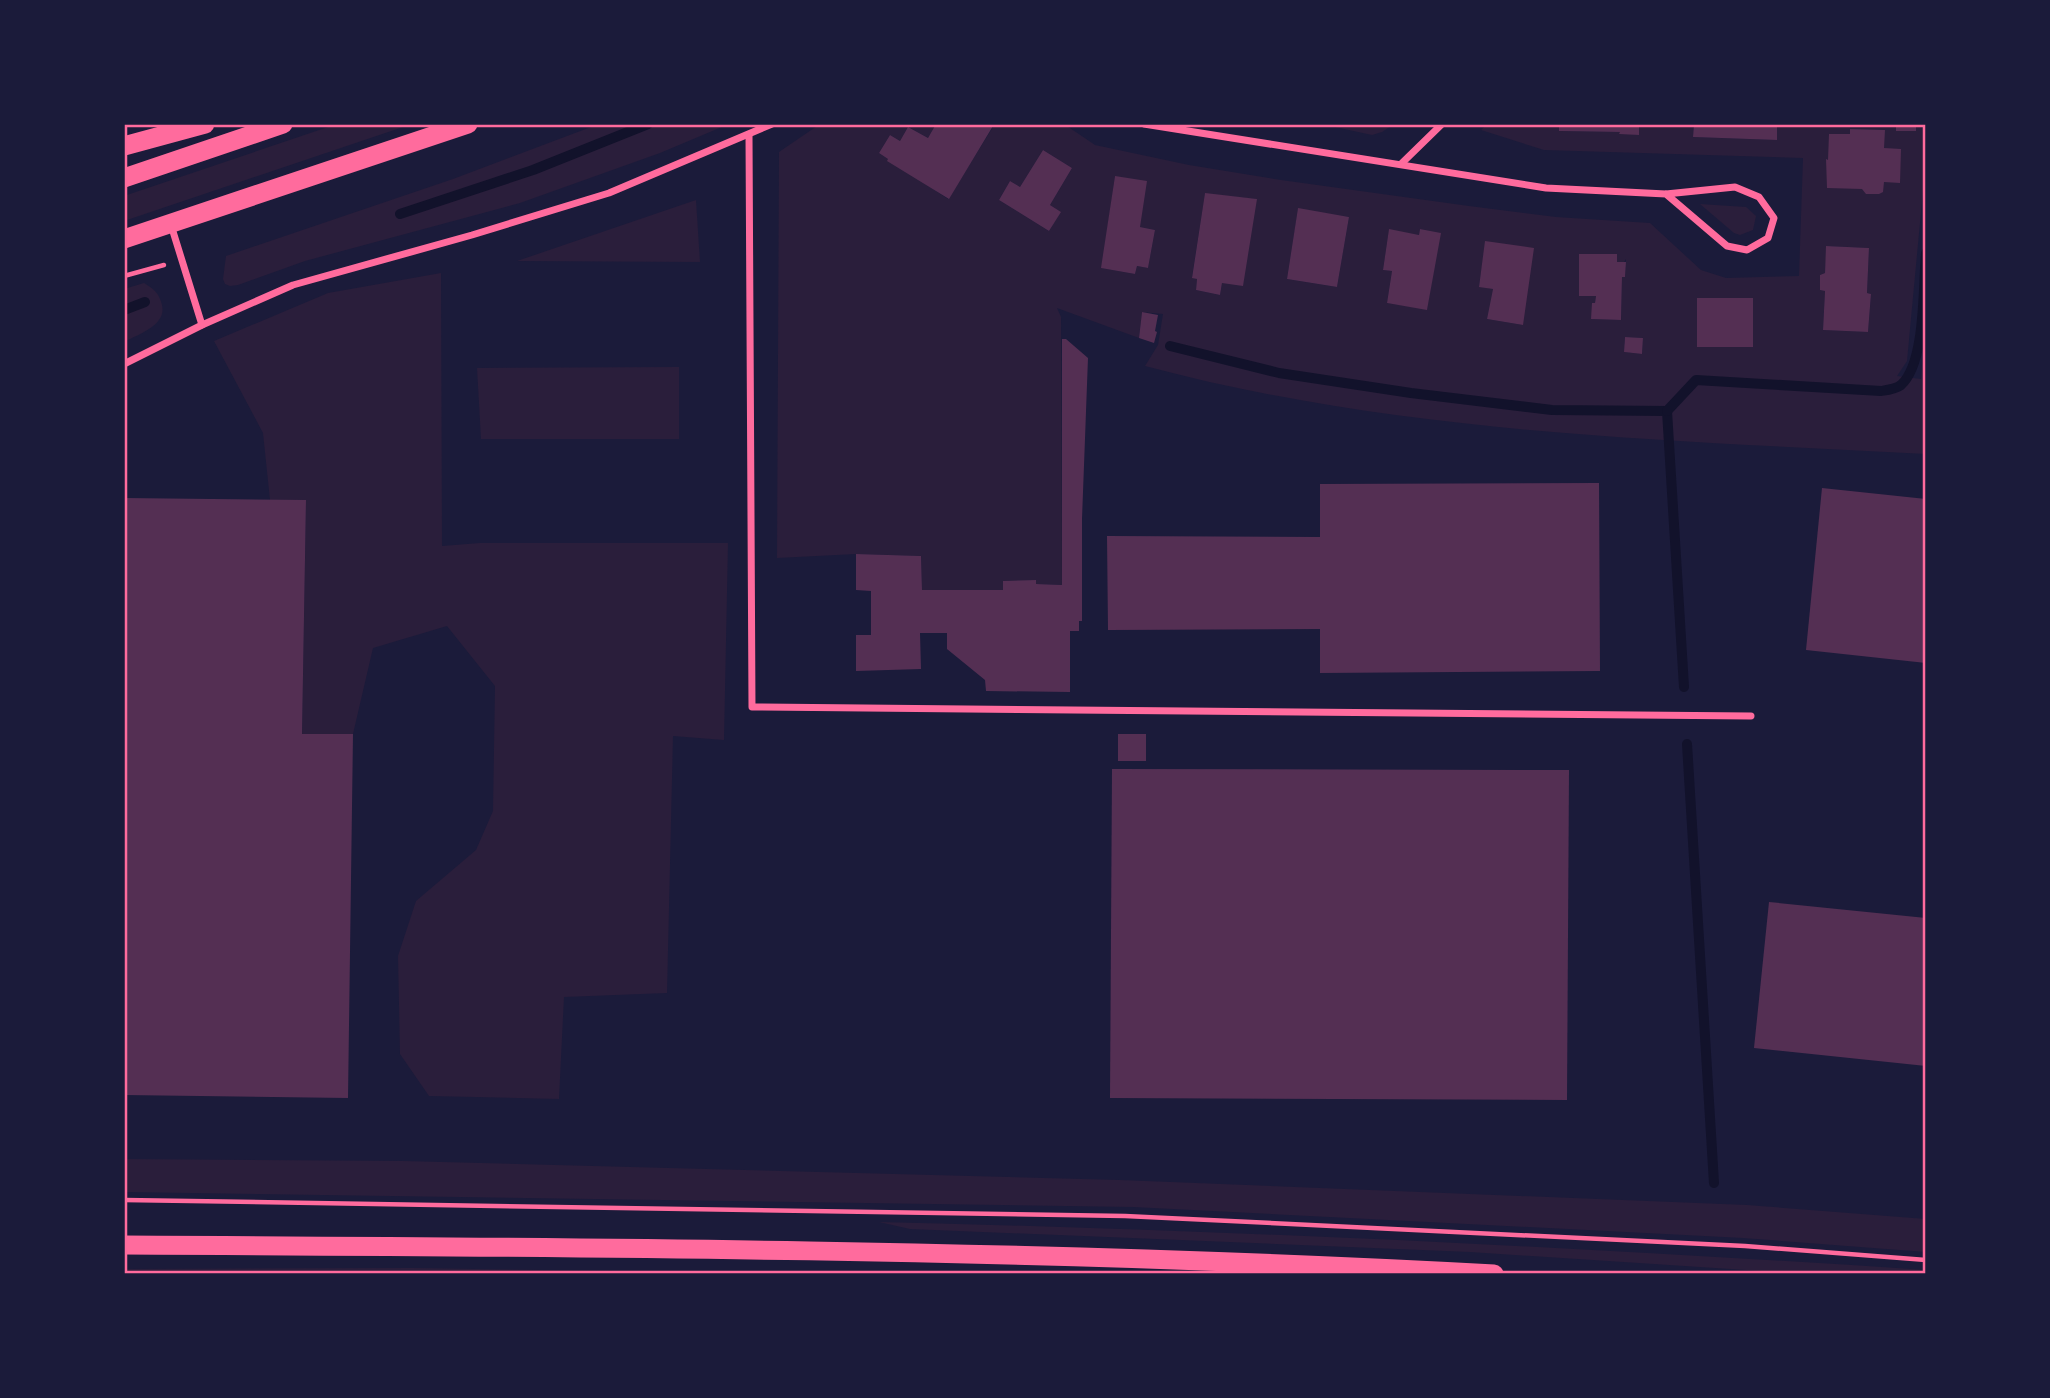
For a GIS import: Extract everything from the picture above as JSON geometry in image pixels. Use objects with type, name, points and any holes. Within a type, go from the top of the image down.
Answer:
[{"type":"highway","points":[[124,146],[205,124]]},
{"type":"highway","points":[[124,178],[283,124]]},
{"type":"highway","points":[[124,239],[468,124]]},
{"type":"highway","points":[[124,1245],[699,1249],[1122,1258],[1494,1274]]},
{"type":"street","points":[[124,364],[202,325],[293,285],[609,193],[772,124]]},
{"type":"street","points":[[1144,124],[1546,188],[1667,194],[1735,187],[1759,197],[1774,218],[1768,238],[1747,250],[1727,246],[1667,194]]},
{"type":"street","points":[[1401,164],[1441,124]]},
{"type":"street","points":[[750,135],[751,707],[1752,716]]},
{"type":"street","points":[[171,223],[202,325]]},
{"type":"path","points":[[124,276],[183,260]]},
{"type":"path","points":[[124,1200],[1125,1216],[1745,1246],[1926,1260]]},
{"type":"shaded area","points":[[337,124],[412,124],[124,221],[124,196]]},
{"type":"shaded area","points":[[599,124],[729,124],[660,153],[520,203],[305,261],[238,285],[225,284],[223,279],[226,256],[453,179]]},
{"type":"shaded area","points":[[820,124],[936,124],[928,138],[908,127],[900,141],[890,135],[879,153],[948,199],[993,127],[990,124],[1064,124],[1095,145],[1189,165],[1556,217],[1650,223],[1701,270],[1726,278],[1799,276],[1803,158],[1544,150],[1481,130],[1487,124],[1559,124],[1559,131],[1638,135],[1639,124],[1694,124],[1693,137],[1777,140],[1777,124],[1896,124],[1896,131],[1915,131],[1916,124],[1926,124],[1926,159],[1907,361],[1897,376],[1921,379],[1926,309],[1926,454],[1631,438],[1435,420],[1337,406],[1241,389],[1145,366],[1158,345],[1163,314],[1142,312],[1139,338],[1057,308],[1061,317],[1062,585],[1036,584],[1035,580],[1003,581],[1003,590],[922,590],[921,556],[856,554],[777,558],[779,152]],"holes":[[[1043,150],[1072,168],[1050,205],[1060,212],[1049,231],[999,200],[1010,181],[1020,187]],[[1115,176],[1140,227],[1155,230],[1148,268],[1137,266],[1135,274],[1102,268]],[[1205,194],[1256,199],[1222,283],[1220,295],[1196,290],[1197,279],[1192,277]],[[1298,209],[1349,217],[1337,287],[1287,279]],[[1420,229],[1440,233],[1427,309],[1387,303],[1392,271],[1383,270],[1389,230],[1419,235]],[[1486,241],[1523,325],[1487,319],[1493,289],[1479,286]],[[1827,246],[1869,248],[1867,293],[1871,294],[1868,332],[1823,330],[1825,291],[1820,290],[1820,275],[1825,273]],[[1579,254],[1617,254],[1617,262],[1624,262],[1626,259],[1625,277],[1622,277],[1621,320],[1592,319],[1592,303],[1595,303],[1596,296],[1579,295]],[[1697,298],[1753,298],[1753,347],[1697,347]],[[1625,337],[1643,338],[1642,354],[1624,352]]]},
{"type":"shaded area","points":[[1321,124],[1394,124],[1372,135]]},
{"type":"shaded area","points":[[696,200],[700,262],[517,261]]},
{"type":"shaded area","points":[[1700,204],[1746,207],[1756,216],[1753,230],[1740,235],[1734,233]]},
{"type":"shaded area","points":[[441,273],[442,546],[480,543],[728,543],[724,740],[673,736],[667,993],[564,997],[559,1099],[429,1096],[400,1054],[398,956],[416,901],[476,850],[493,811],[495,686],[447,626],[373,648],[353,734],[302,734],[306,501],[270,500],[263,433],[214,341],[328,293]]},
{"type":"shaded area","points":[[144,283],[158,294],[162,305],[160,318],[150,328],[124,342],[124,289]]},
{"type":"shaded area","points":[[679,367],[679,439],[481,439],[477,368]]},
{"type":"shaded area","points":[[124,1159],[403,1161],[1120,1180],[1747,1205],[1926,1219],[1926,1252],[1743,1238],[1133,1207],[124,1192]]},
{"type":"shaded area","points":[[879,1222],[1533,1247],[1926,1270],[1926,1274],[1807,1274],[1470,1252],[910,1229]]},
{"type":"shaded area","points":[[412,1268],[817,1274],[124,1274],[124,1269]]},
{"type":"building","points":[[936,124],[993,126],[949,199],[887,161],[888,159],[879,153],[890,135],[900,141],[908,127],[928,138]]},
{"type":"building","points":[[1559,124],[1639,124],[1639,135],[1559,131]]},
{"type":"building","points":[[1694,124],[1777,124],[1777,140],[1693,137]]},
{"type":"building","points":[[1896,124],[1916,124],[1916,131],[1896,131]]},
{"type":"building","points":[[1850,129],[1885,130],[1884,148],[1901,149],[1900,183],[1884,182],[1883,192],[1879,194],[1866,194],[1862,189],[1827,188],[1829,134],[1850,134]]},
{"type":"building","points":[[1043,150],[1072,168],[1050,205],[1061,212],[1049,231],[999,200],[1010,181],[1020,187]]},
{"type":"building","points":[[1115,176],[1147,181],[1140,227],[1155,230],[1148,268],[1137,266],[1135,274],[1101,268]]},
{"type":"building","points":[[1205,193],[1257,199],[1243,286],[1222,283],[1220,295],[1196,290],[1197,279],[1192,278]]},
{"type":"building","points":[[1298,208],[1349,217],[1337,287],[1287,279]]},
{"type":"building","points":[[1389,229],[1419,235],[1420,229],[1441,233],[1427,310],[1387,303],[1392,271],[1383,270]]},
{"type":"building","points":[[1485,241],[1534,248],[1523,325],[1487,319],[1493,289],[1479,287]]},
{"type":"building","points":[[1826,246],[1869,248],[1867,293],[1871,294],[1868,332],[1823,330],[1825,291],[1820,290],[1820,275],[1825,273]]},
{"type":"building","points":[[1579,254],[1617,254],[1617,262],[1626,262],[1625,277],[1622,277],[1621,320],[1591,319],[1592,303],[1595,303],[1596,296],[1579,296]]},
{"type":"building","points":[[1697,298],[1753,298],[1753,347],[1697,347]]},
{"type":"building","points":[[1142,312],[1158,315],[1154,343],[1139,338]]},
{"type":"building","points":[[1625,337],[1643,338],[1642,354],[1624,352]]},
{"type":"building","points":[[1062,339],[1066,339],[1088,358],[1082,519],[1082,621],[1079,621],[1079,631],[1070,631],[1070,692],[986,691],[985,680],[947,649],[947,633],[920,633],[921,669],[856,671],[856,635],[871,635],[871,591],[856,590],[856,554],[921,556],[922,590],[1003,590],[1003,581],[1036,580],[1036,584],[1062,585]]},
{"type":"building","points":[[1599,483],[1600,671],[1320,673],[1320,629],[1108,630],[1107,536],[1320,537],[1320,484]]},
{"type":"building","points":[[1822,488],[1926,499],[1926,663],[1806,650]]},
{"type":"building","points":[[124,498],[306,500],[302,734],[353,734],[348,1098],[124,1095]]},
{"type":"building","points":[[1118,734],[1146,734],[1146,761],[1118,761]]},
{"type":"building","points":[[1112,769],[1569,770],[1567,1100],[1110,1098]]},
{"type":"building","points":[[1769,902],[1926,918],[1926,1066],[1754,1048]]},
{"type":"waterway","points":[[400,214],[533,170],[648,124]]},
{"type":"waterway","points":[[1667,411],[1696,380],[1881,391],[1901,385],[1915,360],[1919,342],[1926,253]]},
{"type":"waterway","points":[[124,310],[145,302]]},
{"type":"waterway","points":[[1170,346],[1279,373],[1411,393],[1552,410],[1667,411],[1684,687]]},
{"type":"waterway","points":[[1687,744],[1714,1183]]}]
